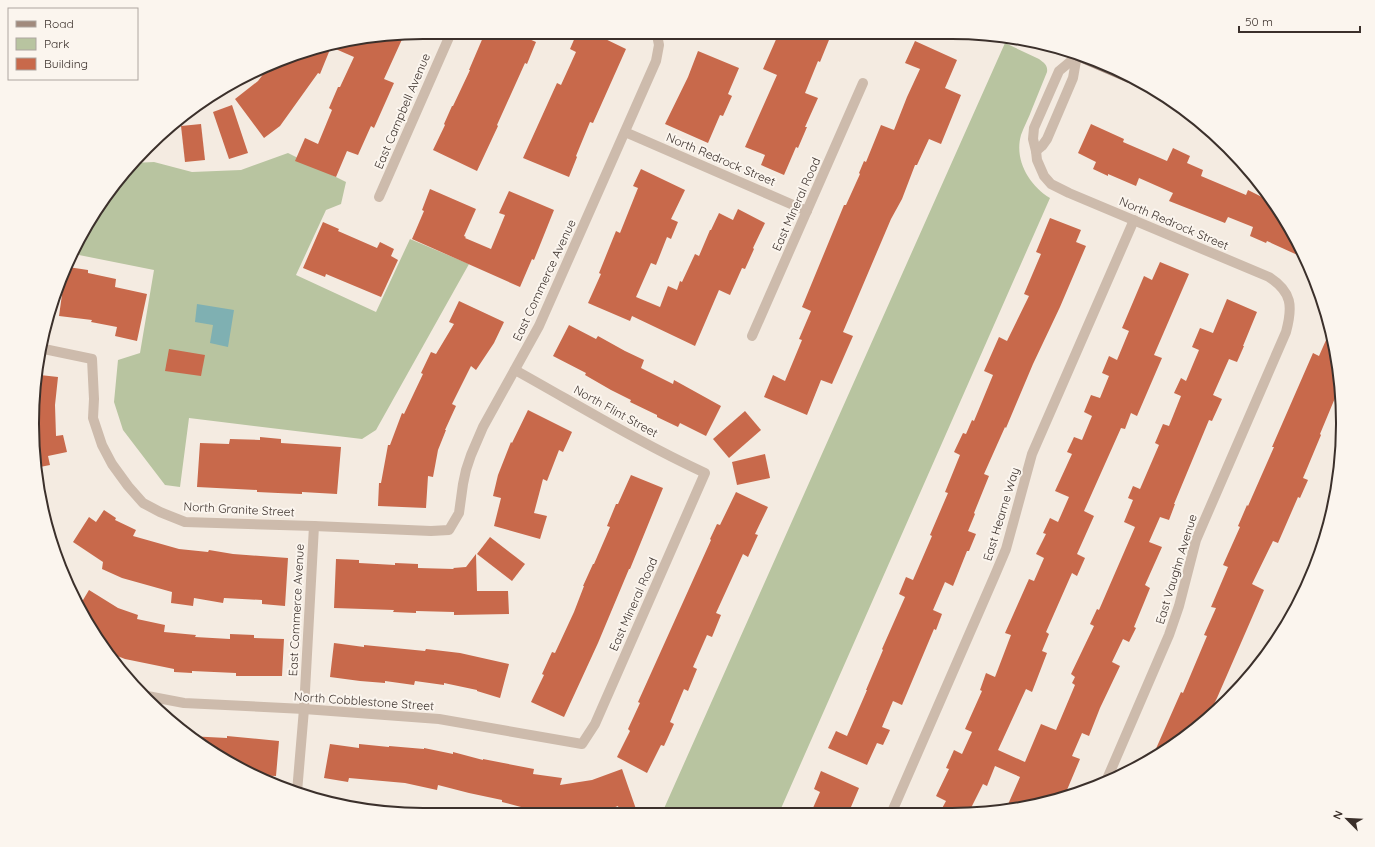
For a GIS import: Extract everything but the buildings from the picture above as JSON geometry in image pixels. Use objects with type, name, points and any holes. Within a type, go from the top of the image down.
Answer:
[{"type":"street","name":"East Campbell Avenue","points":[[379,197],[448,39]]},
{"type":"street","name":"East Commerce Avenue","points":[[448,530],[459,513],[465,477],[476,441],[482,427],[540,326],[656,61],[659,45],[658,39]]},
{"type":"street","points":[[1073,58],[1059,71],[1034,128],[1033,139],[1036,151],[1047,139],[1073,78],[1075,59]]},
{"type":"street","name":"East Mineral Road","points":[[752,336],[863,82]]},
{"type":"street","name":"North Redrock Street","points":[[624,132],[807,211]]},
{"type":"street","name":"North Redrock Street","points":[[1036,151],[1037,160],[1044,176],[1051,184],[1269,277],[1277,282],[1289,299]]},
{"type":"street","name":"East Hearne Way","points":[[894,808],[995,576],[1006,549],[1032,454],[1134,220]]},
{"type":"street","name":"East Vaughn Avenue","points":[[1109,774],[1169,635],[1179,606],[1196,540],[1286,332],[1291,309],[1289,299]]},
{"type":"street","name":"North Granite Street","points":[[46,349],[92,359],[94,399],[93,418],[102,445],[112,464],[128,486],[143,503],[160,512],[186,522],[431,531],[448,530]]},
{"type":"street","name":"North Flint Street","points":[[515,370],[681,462],[705,472]]},
{"type":"street","name":"East Mineral Road","points":[[582,744],[595,724],[705,472]]},
{"type":"street","name":"East Commerce Avenue","points":[[297,787],[304,709],[314,526]]},
{"type":"street","name":"North Cobblestone Street","points":[[154,697],[184,703],[304,709],[439,719],[582,744]]},
{"type":"green space","points":[[1005,43],[1039,59],[1045,64],[1047,72],[1021,135],[1019,144],[1025,171],[1042,193],[1050,198],[781,808],[664,808]]},
{"type":"green space","points":[[288,153],[346,182],[341,204],[326,210],[296,275],[376,312],[410,239],[469,264],[376,430],[362,439],[189,418],[180,487],[165,485],[123,430],[114,402],[118,360],[140,353],[154,270],[78,255],[91,231],[118,189],[141,163],[154,162],[192,172],[241,170]]},
{"type":"water","points":[[197,304],[234,310],[228,347],[210,343],[213,325],[195,322]]}]
